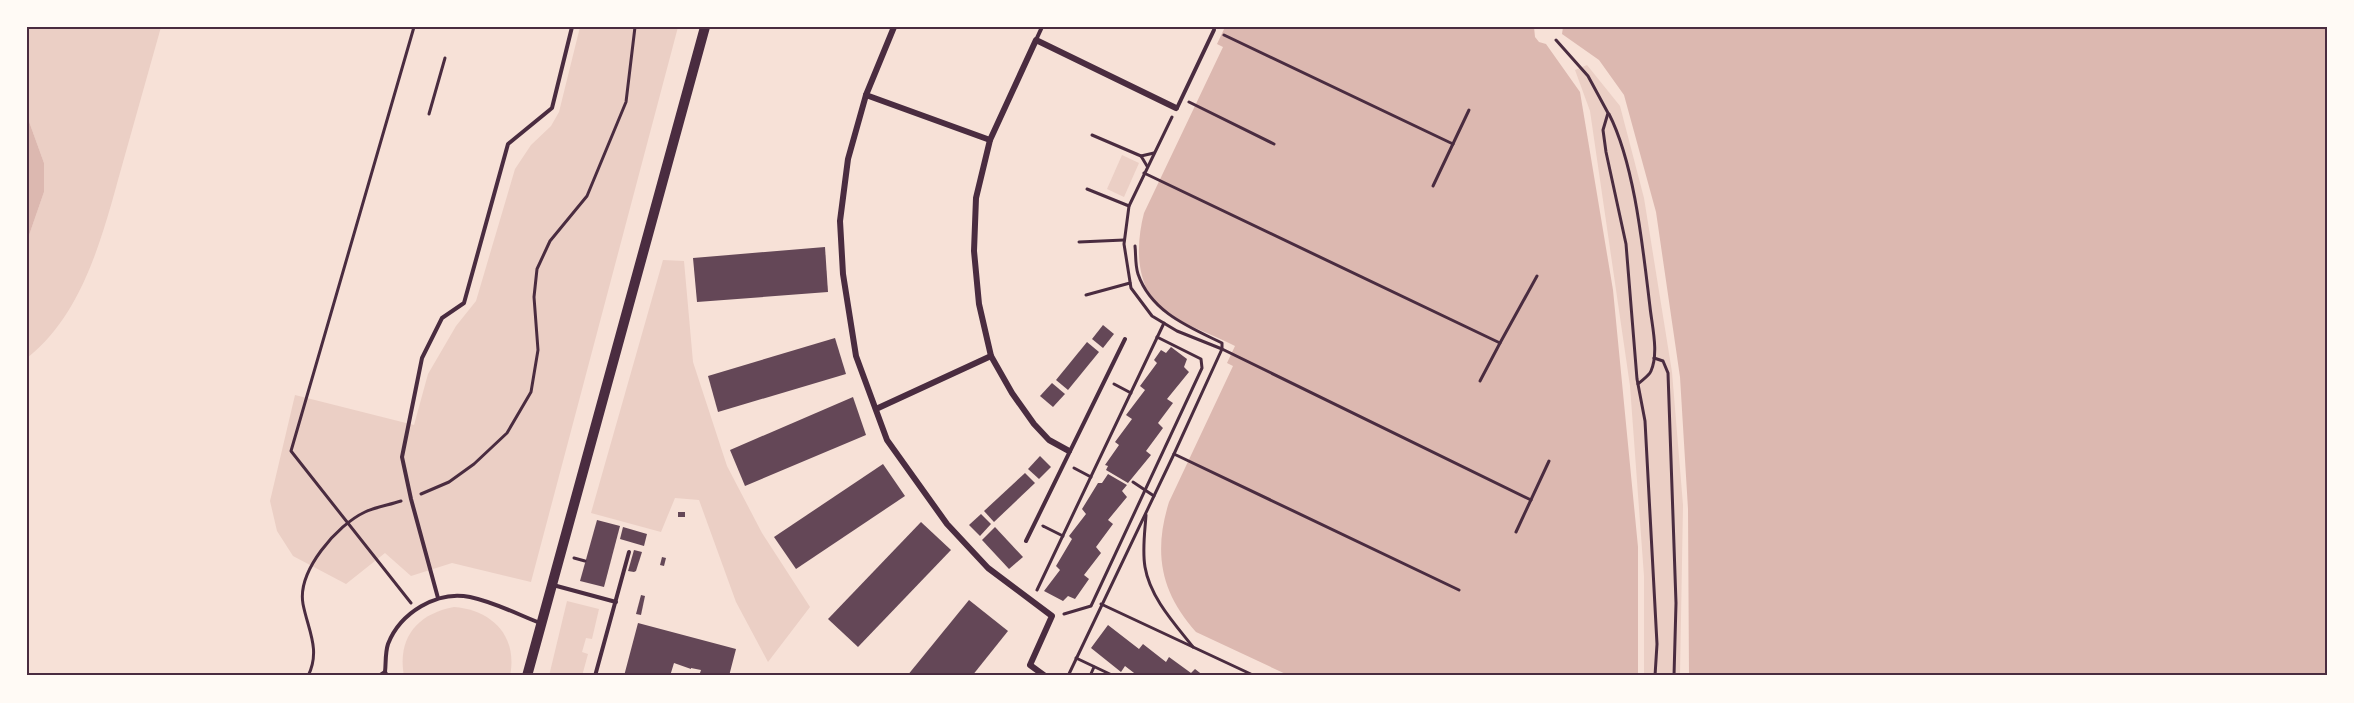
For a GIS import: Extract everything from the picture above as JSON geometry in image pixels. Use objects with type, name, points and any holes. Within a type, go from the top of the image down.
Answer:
[{"type":"street","points":[[527,676],[705,27]]},
{"type":"street","points":[[894,27],[866,95],[848,159],[840,221],[843,274],[855,349],[887,440],[947,524],[988,568],[1052,616],[1030,666],[1046,676]]},
{"type":"street","points":[[1069,451],[1049,440],[1034,424],[1012,393],[991,356],[979,304],[974,251],[976,198],[990,140],[1036,40],[1176,108]]},
{"type":"street","points":[[866,95],[990,140]]},
{"type":"street","points":[[876,409],[991,356]]},
{"type":"lane","points":[[438,598],[402,457],[422,358],[442,318],[464,303],[508,144],[552,108],[572,27]]},
{"type":"lane","points":[[1036,40],[1042,27]]},
{"type":"lane","points":[[1176,108],[1214,30]]},
{"type":"lane","points":[[1026,541],[1125,339]]},
{"type":"lane","points":[[595,676],[629,552]]},
{"type":"lane","points":[[552,585],[616,602]]},
{"type":"lane","points":[[379,676],[386,674],[388,645],[400,625],[416,609],[438,598],[455,595],[470,597],[541,624]]},
{"type":"path","points":[[414,27],[291,452],[416,609]]},
{"type":"path","points":[[308,676],[312,667],[314,643],[303,603],[303,587],[310,570],[327,543],[348,523],[366,512],[411,499],[448,482],[474,464],[507,432],[531,392],[538,350],[534,297],[537,269],[550,241],[587,196],[626,102],[635,27]]},
{"type":"path","points":[[1214,30],[1453,144]]},
{"type":"path","points":[[1556,40],[1588,76],[1616,127],[1638,221],[1650,306],[1654,358],[1651,373],[1638,384]]},
{"type":"path","points":[[429,114],[445,58]]},
{"type":"path","points":[[1181,98],[1274,144]]},
{"type":"path","points":[[1176,108],[1129,206],[1124,240],[1131,288],[1152,316],[1177,331],[1221,349],[1531,500]]},
{"type":"path","points":[[1433,186],[1469,110]]},
{"type":"path","points":[[1608,112],[1603,130],[1626,244],[1638,384],[1645,421],[1657,644],[1655,676]]},
{"type":"path","points":[[1092,135],[1141,156],[1148,166]]},
{"type":"path","points":[[1141,156],[1154,153]]},
{"type":"path","points":[[1144,173],[1500,343]]},
{"type":"path","points":[[1087,189],[1129,206]]},
{"type":"path","points":[[1079,242],[1124,240]]},
{"type":"path","points":[[1068,676],[1174,454],[1222,343],[1165,313],[1147,294],[1137,273],[1135,246]]},
{"type":"path","points":[[1480,381],[1537,276]]},
{"type":"path","points":[[1086,295],[1130,283]]},
{"type":"path","points":[[1032,601],[1164,323]]},
{"type":"path","points":[[1052,616],[1091,606],[1202,368],[1201,358],[1157,337]]},
{"type":"path","points":[[1654,358],[1663,361],[1668,374],[1675,557],[1674,676]]},
{"type":"path","points":[[1104,380],[1131,393]]},
{"type":"path","points":[[1174,454],[1459,591]]},
{"type":"path","points":[[1516,532],[1549,461]]},
{"type":"path","points":[[1063,463],[1091,477]]},
{"type":"path","points":[[1133,482],[1154,496]]},
{"type":"path","points":[[1146,512],[1145,567],[1156,596],[1172,621],[1194,648]]},
{"type":"path","points":[[1035,522],[1063,536]]},
{"type":"path","points":[[1101,604],[1255,676]]},
{"type":"path","points":[[1076,658],[1114,676]]},
{"type":"path","points":[[1090,676],[1094,666]]},
{"type":"shaded area","points":[[27,27],[161,27],[110,210],[91,265],[65,316],[48,339],[27,358],[27,241],[44,192],[44,163],[27,116]]},
{"type":"shaded area","points":[[580,27],[678,27],[531,582],[452,563],[411,576],[385,553],[346,584],[293,556],[277,531],[270,501],[295,395],[414,425],[428,374],[456,326],[476,301],[515,169],[531,145],[551,126],[559,112]]},
{"type":"shaded area","points":[[1225,27],[1534,27],[1535,37],[1539,42],[1546,44],[1580,92],[1613,290],[1638,547],[1638,676],[1290,676],[1196,632],[1184,617],[1168,587],[1163,571],[1161,555],[1164,521],[1169,502],[1233,366],[1227,363],[1235,346],[1177,319],[1158,305],[1149,294],[1144,282],[1140,268],[1139,240],[1144,213],[1223,47],[1217,44]]},
{"type":"shaded area","points":[[1563,27],[2327,27],[2327,676],[1689,676],[1688,509],[1680,377],[1656,212],[1624,95],[1599,60],[1562,34]]},
{"type":"shaded area","points":[[1587,65],[1620,106],[1644,198],[1672,372],[1683,505],[1680,676],[1644,676],[1644,576],[1630,386],[1590,111],[1575,70]]},
{"type":"shaded area","points":[[27,116],[44,163],[44,192],[27,241]]},
{"type":"shaded area","points":[[1122,155],[1139,163],[1124,197],[1107,189]]},
{"type":"shaded area","points":[[663,260],[684,261],[693,362],[727,466],[762,533],[810,607],[768,662],[736,602],[699,500],[675,498],[661,532],[591,513]]},
{"type":"shaded area","points":[[567,601],[599,609],[592,639],[586,638],[582,652],[588,654],[582,676],[549,676]]},
{"type":"shaded area","points":[[454,607],[480,613],[499,628],[506,637],[510,649],[510,676],[404,676],[404,650],[412,630],[430,615]]},
{"type":"building","points":[[825,247],[828,292],[697,302],[693,258]]},
{"type":"building","points":[[1103,325],[1114,334],[1103,348],[1092,339]]},
{"type":"building","points":[[835,338],[846,374],[718,412],[708,376]]},
{"type":"building","points":[[1087,342],[1099,352],[1068,390],[1056,380]]},
{"type":"building","points":[[1171,347],[1187,359],[1184,367],[1189,372],[1167,399],[1173,403],[1158,423],[1163,428],[1146,451],[1151,455],[1128,483],[1106,470],[1108,466],[1105,465],[1119,445],[1115,442],[1132,419],[1126,415],[1145,390],[1140,386],[1157,363],[1154,360],[1161,350],[1166,353]]},
{"type":"building","points":[[1052,383],[1065,394],[1053,407],[1040,396]]},
{"type":"building","points":[[853,397],[866,435],[745,486],[730,450]]},
{"type":"building","points":[[1040,456],[1051,467],[1039,479],[1028,469]]},
{"type":"building","points":[[883,464],[905,496],[796,569],[774,537]]},
{"type":"building","points":[[1025,473],[1035,483],[994,522],[984,511]]},
{"type":"building","points":[[1108,474],[1127,485],[1122,491],[1127,497],[1108,520],[1113,524],[1096,547],[1101,553],[1084,575],[1089,579],[1075,599],[1068,596],[1063,601],[1044,591],[1060,570],[1056,566],[1072,539],[1069,536],[1086,514],[1082,509],[1098,483],[1102,483]]},
{"type":"building","points":[[678,512],[685,512],[685,517],[678,517]]},
{"type":"building","points":[[981,514],[991,524],[980,536],[969,525]]},
{"type":"building","points":[[597,520],[620,526],[604,587],[580,581]]},
{"type":"building","points":[[921,522],[951,550],[858,647],[828,619]]},
{"type":"building","points":[[623,527],[647,534],[644,546],[620,539]]},
{"type":"building","points":[[995,527],[1023,557],[1009,569],[982,540]]},
{"type":"building","points":[[634,550],[642,552],[634,572],[628,571]]},
{"type":"building","points":[[662,557],[666,558],[664,566],[660,565]]},
{"type":"building","points":[[641,595],[645,596],[641,615],[636,614]]},
{"type":"building","points":[[969,600],[1008,631],[972,676],[907,676]]},
{"type":"building","points":[[638,623],[736,649],[729,676],[699,676],[701,670],[674,663],[670,676],[624,676]]},
{"type":"building","points":[[1108,625],[1139,649],[1143,644],[1166,662],[1169,657],[1191,673],[1195,669],[1204,676],[1138,676],[1125,666],[1121,672],[1091,648]]}]
